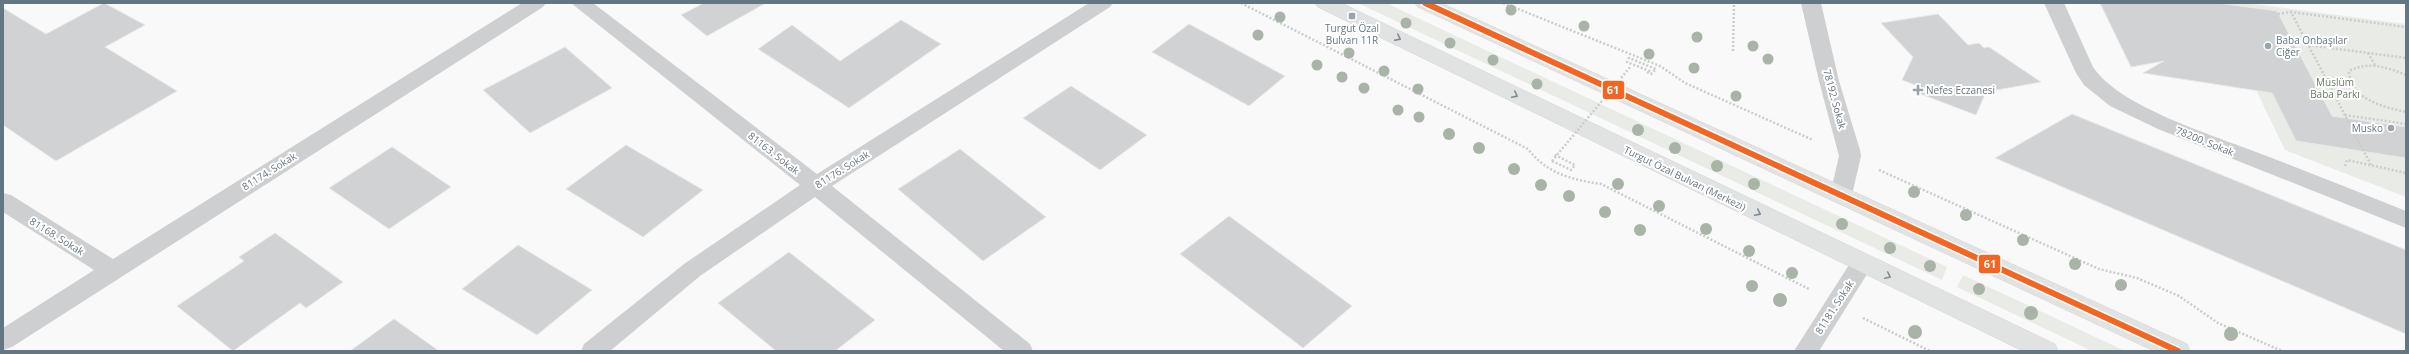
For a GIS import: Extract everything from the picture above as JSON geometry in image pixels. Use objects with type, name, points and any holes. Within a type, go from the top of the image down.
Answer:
[{"type":"main road","name":"Turgut Özal Bulvarı (Merkezi)","points":[[1326,3],[2046,351]]},
{"type":"main road","points":[[1425,3],[2178,351]]},
{"type":"street","name":"81174. Sokak","points":[[3,340],[536,3]]},
{"type":"street","name":"81163. Sokak","points":[[581,3],[816,185],[1021,351]]},
{"type":"street","name":"81176. Sokak","points":[[593,351],[692,270],[816,185],[1103,3]]},
{"type":"street","name":"78192. Sokak","points":[[1811,3],[1829,81],[1850,156],[1841,195]]},
{"type":"street","name":"78200. Sokak","points":[[2054,3],[2083,68],[2091,80],[2117,101],[2165,124],[2406,220]]},
{"type":"street","name":"81168. Sokak","points":[[3,201],[112,270]]},
{"type":"street","name":"81181. Sokak","points":[[1806,351],[1862,263]]},
{"type":"path","points":[[1241,3],[1528,149],[1535,161],[1568,178],[1574,181],[1601,184],[1810,290]]},
{"type":"path","points":[[1503,3],[1528,14],[1592,37],[1660,66],[1684,83],[1818,142]]},
{"type":"path","points":[[1733,51],[1734,3]]},
{"type":"path","points":[[2291,12],[2371,165]]},
{"type":"path","points":[[2278,14],[2291,12],[2406,27]]},
{"type":"path","points":[[2308,45],[2406,58]]},
{"type":"path","points":[[2368,53],[2375,65]]},
{"type":"path","points":[[1629,58],[1656,69],[1652,73],[1627,62],[1629,58]]},
{"type":"path","points":[[2350,83],[2349,71],[2355,67],[2375,65],[2406,75]]},
{"type":"path","points":[[1553,154],[1559,157],[1564,160],[1575,165],[1571,170],[1552,161],[1557,155],[1576,131],[1631,66]]},
{"type":"path","points":[[2326,80],[2350,83],[2366,98],[2378,105],[2406,113]]},
{"type":"path","points":[[2345,115],[2406,124]]},
{"type":"path","points":[[2343,173],[2347,160],[2406,173]]},
{"type":"path","points":[[1877,169],[2099,269],[2138,278],[2179,296],[2218,323],[2282,351]]},
{"type":"path","points":[[1867,320],[1930,351]]},
{"type":"green space","points":[[1358,3],[1386,3],[1947,267],[1942,280]]},
{"type":"green space","name":"Müslüm Baba Parkı","points":[[2214,3],[2246,3],[2406,24],[2406,197],[2285,150]]},
{"type":"green space","points":[[1963,275],[2125,351],[2092,351],[1957,287]]},
{"type":"building","points":[[104,3],[145,25],[105,47],[177,91],[56,161],[3,125],[3,8],[46,34]]},
{"type":"building","points":[[704,3],[766,3],[707,36],[681,15]]},
{"type":"building","points":[[2100,3],[2218,3],[2277,11],[2332,116],[2406,127],[2406,158],[2296,141],[2272,93],[2143,73],[2164,61],[2131,67]]},
{"type":"building","points":[[1938,14],[1968,45],[1979,43],[1984,48],[1989,47],[2041,82],[1986,92],[1976,115],[1918,93],[1921,87],[1902,80],[1913,57],[1881,23]]},
{"type":"building","points":[[901,20],[941,44],[849,108],[758,49],[792,25],[840,61]]},
{"type":"building","points":[[1189,24],[1285,76],[1249,106],[1152,52]]},
{"type":"building","points":[[565,47],[612,88],[530,133],[483,90]]},
{"type":"building","points":[[1071,86],[1147,135],[1100,170],[1023,118]]},
{"type":"building","points":[[2072,114],[2406,250],[2406,334],[1995,158]]},
{"type":"building","points":[[626,145],[703,190],[643,237],[566,189]]},
{"type":"building","points":[[392,147],[451,187],[389,229],[329,188]]},
{"type":"building","points":[[960,149],[1046,217],[983,261],[898,189]]},
{"type":"building","points":[[1229,216],[1352,306],[1303,348],[1180,254]]},
{"type":"building","points":[[275,233],[343,282],[306,308],[300,303],[233,351],[177,306],[244,261],[239,257]]},
{"type":"building","points":[[518,245],[592,290],[537,335],[462,289]]},
{"type":"building","points":[[789,252],[875,320],[835,351],[776,351],[718,303]]},
{"type":"building","points":[[394,319],[439,351],[350,351]]},
{"type":"transit line","name":"61","points":[[1425,3],[2178,351]]},
{"type":"place","name":"Turgut Özal Bulvarı 11R","points":[[1352,16]]},
{"type":"place","name":"Baba Onbaşılar Ciğer","points":[[2268,46]]},
{"type":"place","name":"Nefes Eczanesi","points":[[1918,90]]},
{"type":"place","name":"Musko","points":[[2391,128]]}]
